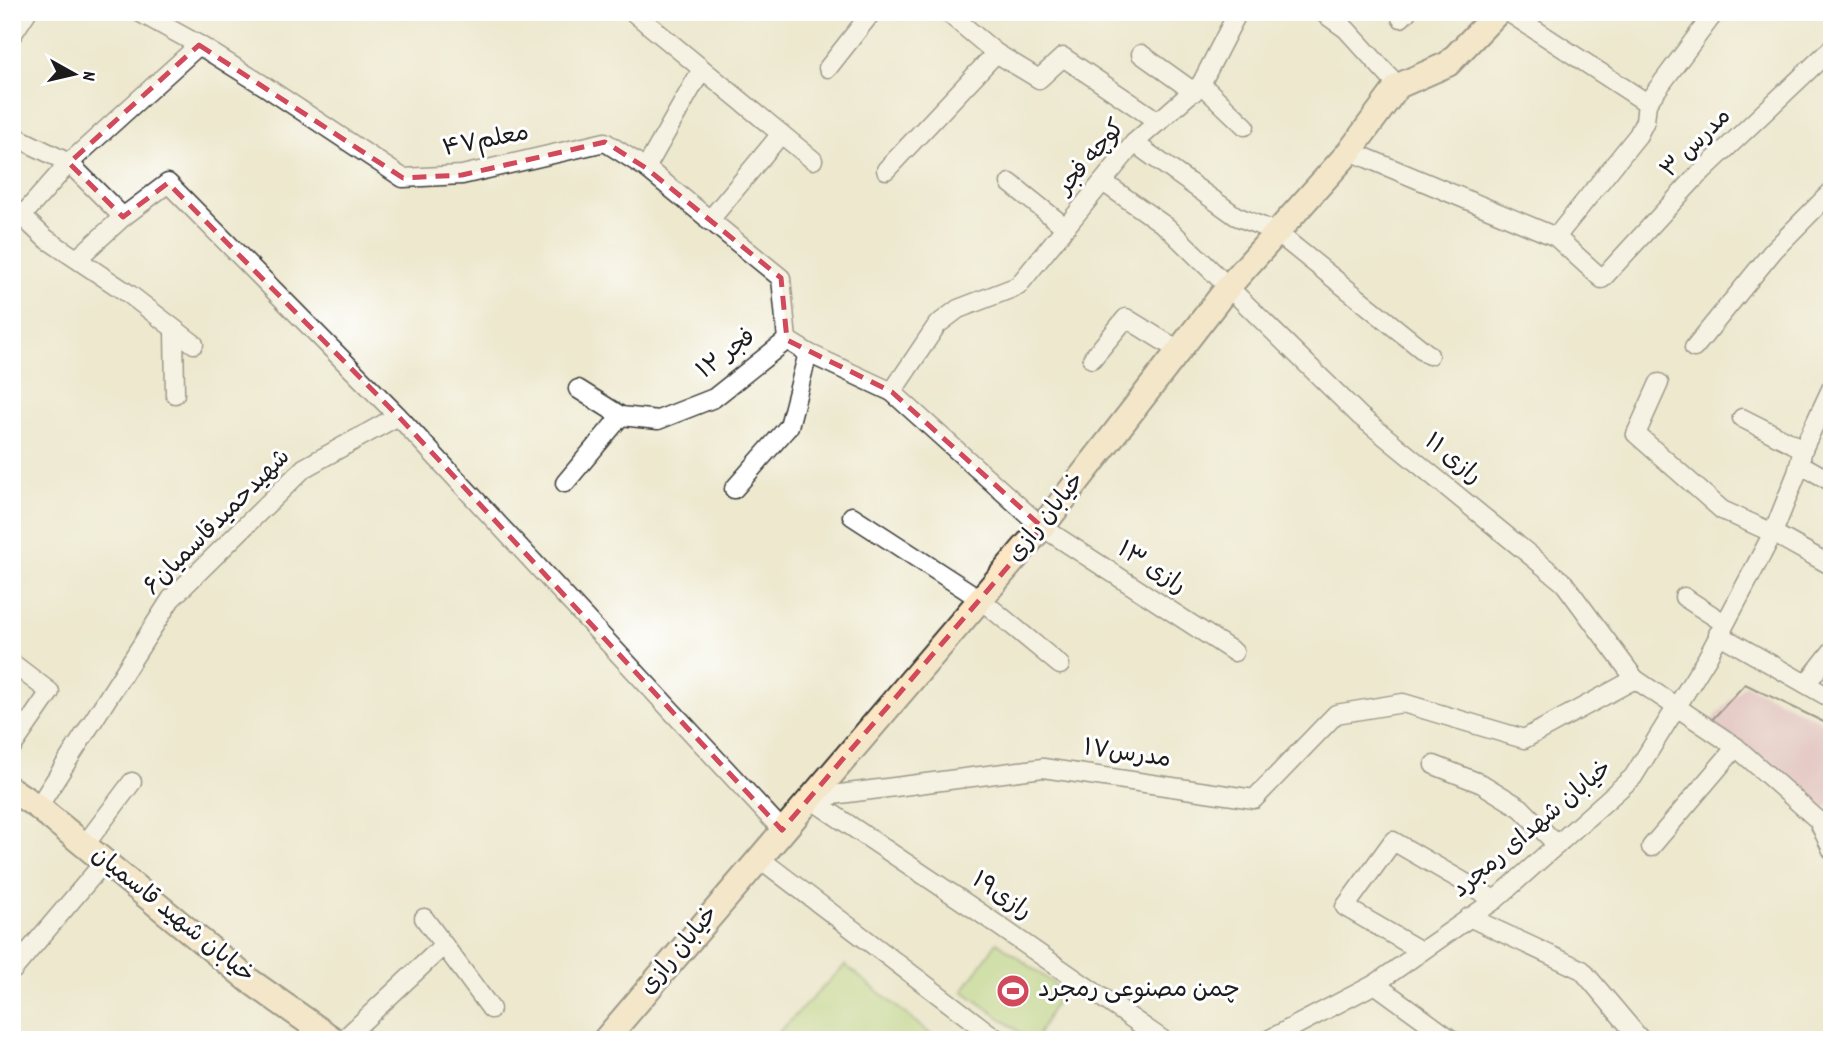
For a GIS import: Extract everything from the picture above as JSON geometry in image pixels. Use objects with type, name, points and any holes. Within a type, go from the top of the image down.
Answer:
[{"type":"street","name":"معلم۴۷","points":[[139,12],[199,45],[403,178],[462,175],[606,142],[646,168],[781,278],[788,340]]},
{"type":"street","points":[[828,68],[872,12]]},
{"type":"street","points":[[947,12],[996,53],[1038,79],[1063,57],[1159,122]]},
{"type":"street","name":"کوچه فجر","points":[[892,392],[937,325],[958,309],[1018,286],[1134,143],[1198,88],[1238,12]]},
{"type":"street","points":[[1322,12],[1346,29],[1398,86]]},
{"type":"street","name":"خیابان رازی","points":[[605,1040],[1042,527],[1229,286],[1350,151],[1398,86],[1448,64],[1498,12]]},
{"type":"street","points":[[1508,12],[1647,103]]},
{"type":"street","points":[[1350,151],[1556,236],[1637,135],[1646,121],[1647,103],[1714,12]]},
{"type":"street","points":[[12,35],[27,13]]},
{"type":"street","points":[[639,14],[813,160]]},
{"type":"street","points":[[194,344],[128,294],[46,238],[17,211],[199,45]]},
{"type":"street","name":"مدرس ۳","points":[[1556,236],[1602,279],[1695,178],[1832,48]]},
{"type":"street","points":[[886,170],[996,53]]},
{"type":"street","points":[[1142,54],[1198,88],[1245,126]]},
{"type":"street","points":[[646,168],[702,69]]},
{"type":"street","points":[[709,221],[780,134]]},
{"type":"street","points":[[12,135],[69,163],[123,217]]},
{"type":"street","points":[[1134,143],[1236,216],[1276,232],[1429,355]]},
{"type":"street","name":"رازی ۱۱","points":[[1103,182],[1167,228],[1360,416],[1563,583],[1635,679],[1736,747],[1818,820],[1832,850]]},
{"type":"street","points":[[77,259],[123,217],[168,183],[398,416],[782,830]]},
{"type":"street","points":[[1010,183],[1065,227]]},
{"type":"street","points":[[1695,348],[1773,251],[1832,191]]},
{"type":"street","points":[[1092,359],[1126,318],[1178,350]]},
{"type":"street","points":[[174,329],[175,394]]},
{"type":"street","name":"رازی ۱۳","points":[[788,340],[808,353],[892,392],[1042,527],[1234,652]]},
{"type":"street","name":"فجر ۱۲","points":[[578,389],[621,416],[658,420],[714,398],[788,340]]},
{"type":"street","points":[[734,489],[789,426],[808,353]]},
{"type":"street","points":[[1659,383],[1636,434],[1722,510],[1773,533],[1832,566]]},
{"type":"street","name":"خیابان شهدای رمجرد","points":[[1268,1040],[1375,984],[1494,900],[1633,777],[1707,659],[1773,533],[1801,456],[1832,387]]},
{"type":"street","name":"شهیدحمیدقاسمیان۶","points":[[38,807],[172,599],[304,468],[398,416]]},
{"type":"street","points":[[565,483],[621,416]]},
{"type":"street","points":[[1742,418],[1801,456],[1832,482]]},
{"type":"street","points":[[852,516],[980,598],[1060,665]]},
{"type":"street","points":[[1684,597],[1721,628],[1832,699]]},
{"type":"street","points":[[1805,684],[1832,652]]},
{"type":"street","points":[[12,663],[50,692],[12,747]]},
{"type":"street","name":"مدرس۱۷","points":[[809,798],[1044,768],[1254,799],[1336,714],[1403,703],[1524,739],[1635,679]]},
{"type":"street","points":[[1651,847],[1736,747]]},
{"type":"street","points":[[1434,765],[1482,784],[1521,808],[1557,845]]},
{"type":"street","points":[[85,846],[132,782]]},
{"type":"street","name":"خیابان شهید قاسمیان","points":[[12,790],[38,807],[250,981],[334,1040]]},
{"type":"street","name":"رازی۱۹","points":[[809,798],[1163,1040]]},
{"type":"street","points":[[1421,951],[1345,907],[1393,841],[1494,900]]},
{"type":"street","points":[[759,858],[998,1040]]},
{"type":"street","points":[[12,971],[104,861]]},
{"type":"street","points":[[424,918],[491,1009]]},
{"type":"street","points":[[1469,918],[1582,970],[1642,1040]]},
{"type":"street","points":[[343,1040],[444,945]]},
{"type":"street","points":[[1375,984],[1452,1040]]},
{"type":"highlighted area","points":[[199,45],[403,178],[462,175],[605,142],[646,168],[781,278],[787,340],[892,392],[1042,527],[782,830],[398,416],[168,183],[123,217],[69,163]]},
{"type":"green space","name":"چمن مصنوعی رمجرد","points":[[997,942],[1062,990],[1035,1040],[1031,1040],[963,991]]},
{"type":"green space","points":[[845,965],[938,1040],[771,1040]]},
{"type":"building","points":[[1745,684],[1832,726],[1832,800],[1818,820],[1709,723]]},
{"type":"place","name":"چمن مصنوعی رمجرد","points":[[1013,991]]}]
